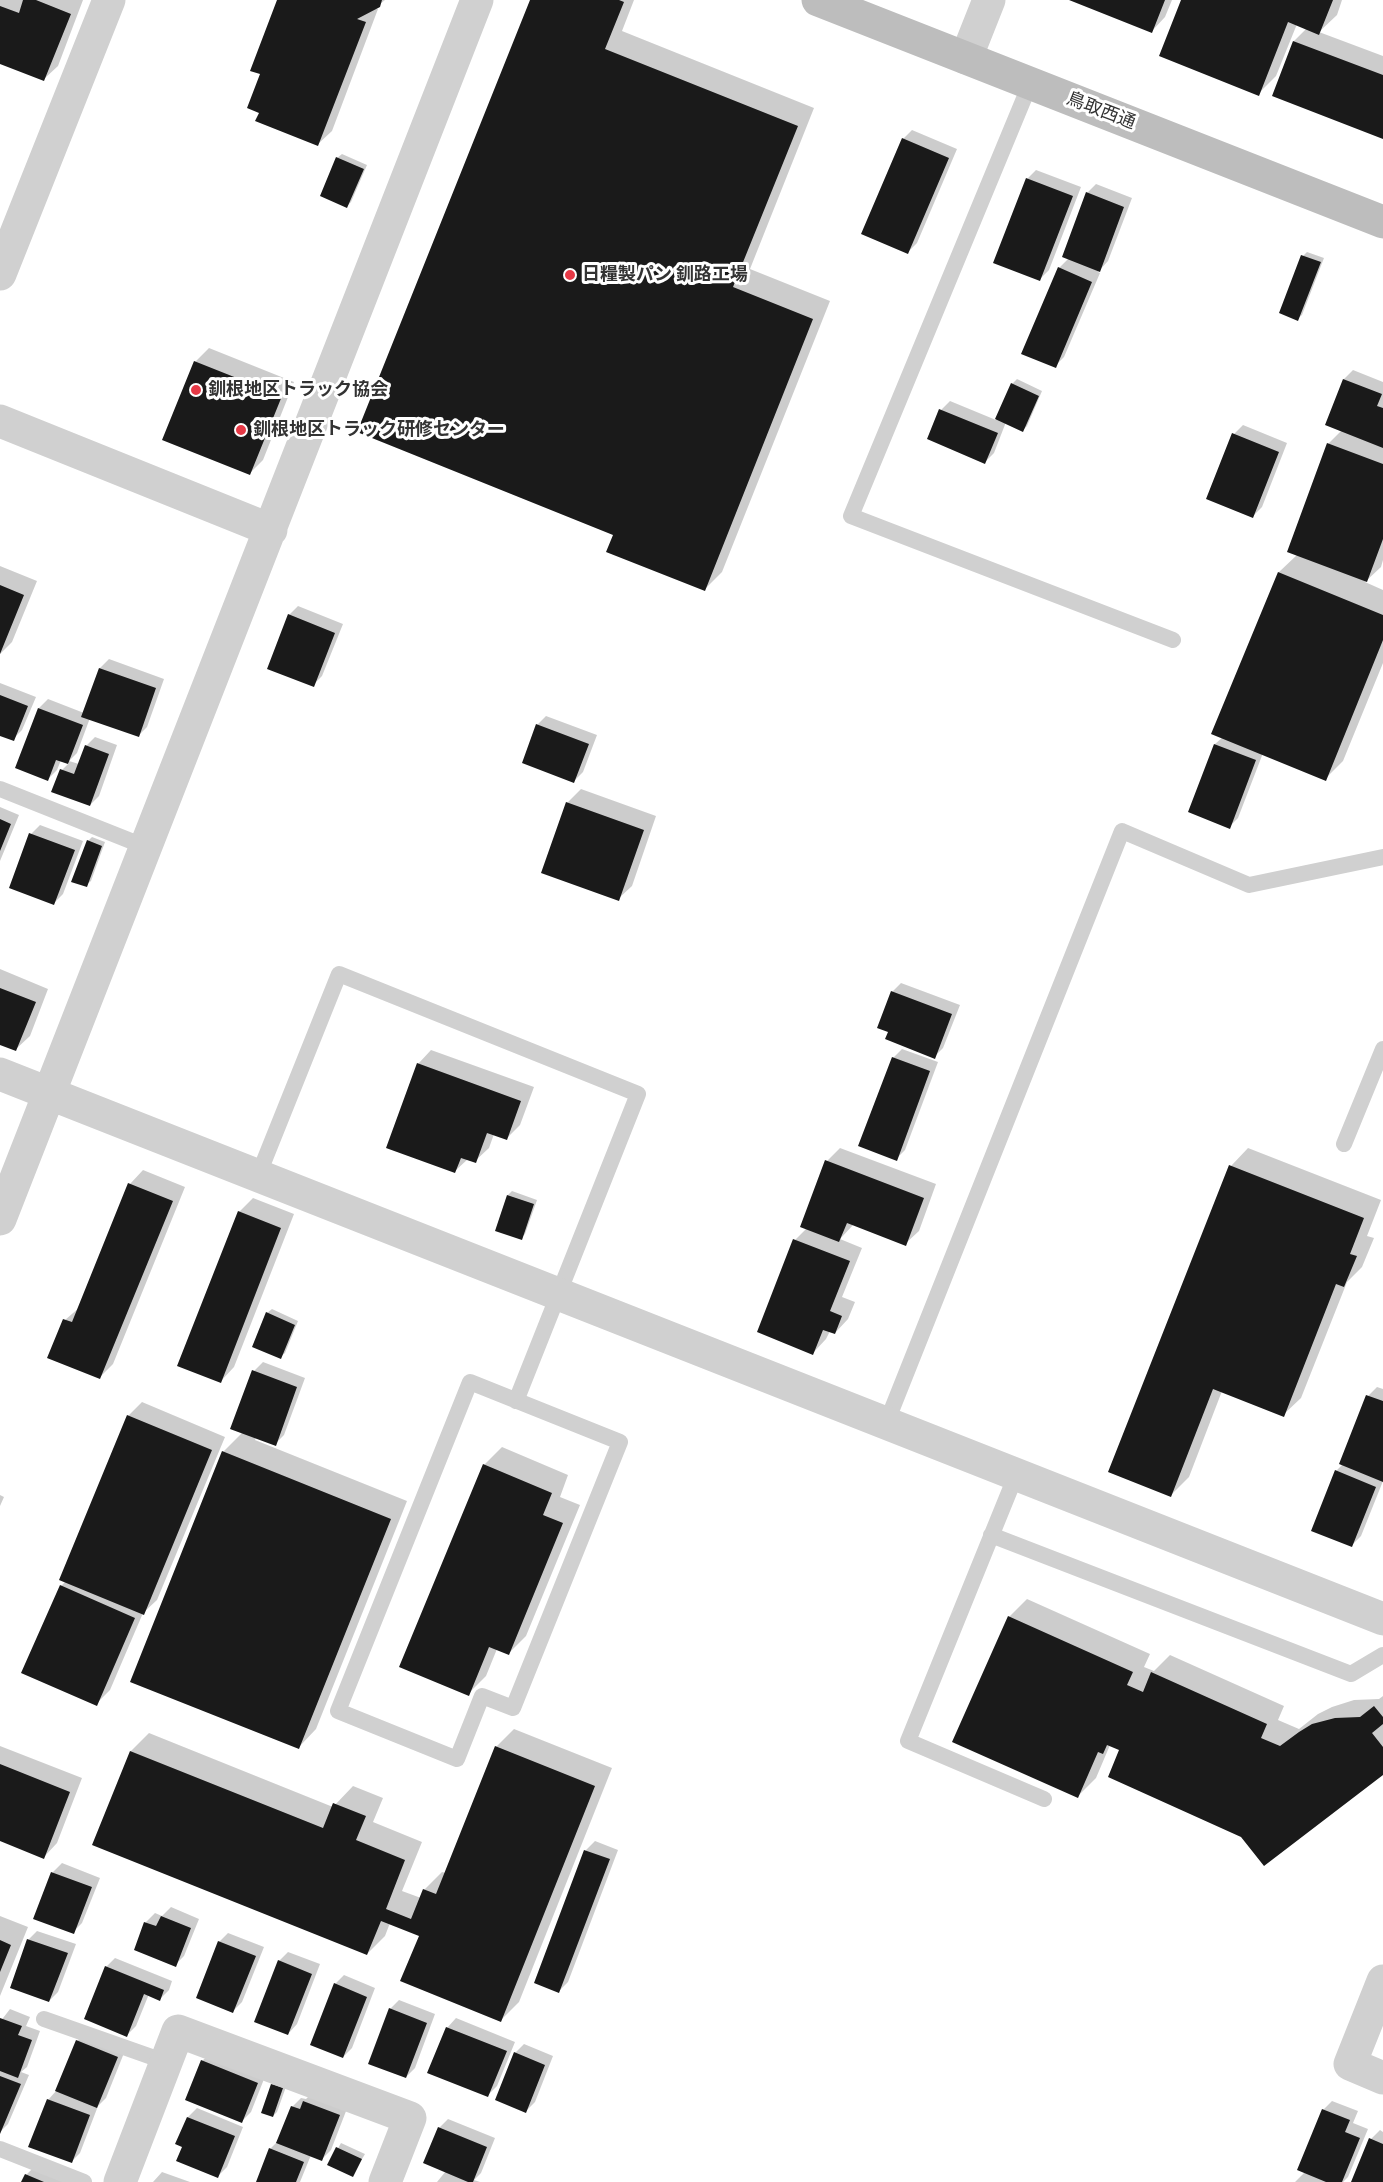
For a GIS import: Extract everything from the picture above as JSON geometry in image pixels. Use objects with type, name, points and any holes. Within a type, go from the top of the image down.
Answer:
[{"type":"street","points":[[0,274],[109,0]]},
{"type":"street","points":[[0,1219],[477,0]]},
{"type":"street","name":"鳥取西通","points":[[818,0],[1383,222]]},
{"type":"street","points":[[966,58],[989,0]]},
{"type":"street","points":[[0,421],[271,530]]},
{"type":"street","points":[[0,1074],[1383,1619]]},
{"type":"street","points":[[1383,1981],[1350,2064],[1383,2078]]},
{"type":"street","points":[[120,2182],[178,2031],[410,2118],[385,2182]]},
{"type":"lane","points":[[1030,84],[851,516],[1173,640]]},
{"type":"lane","points":[[0,789],[146,847]]},
{"type":"lane","points":[[886,1424],[1122,831],[1249,885],[1383,856]]},
{"type":"lane","points":[[258,1176],[339,974],[638,1094],[516,1401]]},
{"type":"lane","points":[[1344,1144],[1383,1050]]},
{"type":"lane","points":[[471,1382],[516,1401],[620,1442],[513,1708],[482,1696],[457,1759],[338,1711],[471,1382]]},
{"type":"lane","points":[[1016,1474],[908,1741],[1044,1799]]},
{"type":"lane","points":[[991,1535],[1351,1674],[1383,1655]]},
{"type":"lane","points":[[44,2019],[166,2062]]},
{"type":"lane","points":[[0,2149],[84,2182]]},
{"type":"building","points":[[23,0],[36,0],[71,14],[44,81],[0,64],[0,6],[19,13]]},
{"type":"building","points":[[277,0],[382,0],[380,7],[357,19],[366,22],[318,146],[255,121],[259,113],[247,108],[260,74],[250,71]]},
{"type":"building","points":[[530,0],[619,0],[624,2],[605,49],[798,126],[733,287],[813,319],[705,591],[606,552],[613,535],[357,432]]},
{"type":"building","points":[[1069,0],[1165,0],[1152,33]]},
{"type":"building","points":[[1181,0],[1333,0],[1319,35],[1288,22],[1259,96],[1159,56]]},
{"type":"building","points":[[1293,41],[1383,75],[1383,139],[1272,96]]},
{"type":"building","points":[[902,138],[949,158],[908,254],[861,234]]},
{"type":"building","points":[[336,157],[364,169],[347,208],[320,196]]},
{"type":"building","points":[[1026,178],[1073,196],[1040,281],[993,263]]},
{"type":"building","points":[[1086,192],[1124,207],[1100,272],[1062,257]]},
{"type":"building","points":[[1301,255],[1321,262],[1298,321],[1279,313]]},
{"type":"building","points":[[1058,267],[1092,282],[1056,368],[1021,354]]},
{"type":"building","points":[[194,361],[282,396],[250,475],[162,440]]},
{"type":"building","points":[[1343,379],[1382,394],[1377,406],[1383,408],[1383,448],[1325,425]]},
{"type":"building","points":[[1011,383],[1039,396],[1023,432],[995,419]]},
{"type":"building","points":[[939,409],[998,433],[985,464],[927,439]]},
{"type":"building","points":[[1232,433],[1279,452],[1253,518],[1206,499]]},
{"type":"building","points":[[1327,443],[1383,464],[1383,539],[1367,582],[1287,552]]},
{"type":"building","points":[[1278,572],[1383,615],[1383,640],[1326,781],[1211,734]]},
{"type":"building","points":[[0,585],[24,595],[0,654]]},
{"type":"building","points":[[288,614],[335,633],[314,687],[267,669]]},
{"type":"building","points":[[99,668],[156,688],[139,737],[81,717]]},
{"type":"building","points":[[0,695],[28,706],[14,741],[0,736]]},
{"type":"building","points":[[38,708],[83,725],[68,764],[56,760],[48,781],[15,768]]},
{"type":"building","points":[[536,724],[589,744],[574,783],[522,763]]},
{"type":"building","points":[[1214,744],[1256,760],[1230,829],[1188,812]]},
{"type":"building","points":[[85,745],[109,754],[90,806],[51,792],[60,769],[74,774]]},
{"type":"building","points":[[566,802],[644,830],[619,901],[541,873]]},
{"type":"building","points":[[0,819],[11,824],[0,851]]},
{"type":"building","points":[[29,833],[75,850],[54,905],[9,888]]},
{"type":"building","points":[[87,840],[102,846],[87,887],[71,882]]},
{"type":"building","points":[[0,988],[36,1002],[16,1051],[0,1045]]},
{"type":"building","points":[[891,991],[952,1014],[935,1059],[885,1039],[888,1032],[877,1028]]},
{"type":"building","points":[[892,1057],[930,1071],[897,1161],[858,1146]]},
{"type":"building","points":[[417,1063],[521,1101],[507,1140],[487,1133],[476,1163],[461,1158],[455,1173],[386,1148]]},
{"type":"building","points":[[825,1160],[924,1198],[906,1246],[847,1223],[839,1242],[800,1227]]},
{"type":"building","points":[[1229,1165],[1364,1218],[1350,1254],[1357,1256],[1344,1287],[1336,1284],[1284,1417],[1213,1389],[1171,1497],[1108,1472]]},
{"type":"building","points":[[128,1183],[173,1201],[100,1379],[47,1358],[63,1319],[72,1322]]},
{"type":"building","points":[[507,1195],[534,1204],[522,1240],[495,1231]]},
{"type":"building","points":[[238,1211],[281,1228],[221,1383],[177,1366]]},
{"type":"building","points":[[793,1239],[850,1261],[830,1311],[842,1316],[835,1334],[823,1330],[813,1355],[757,1332]]},
{"type":"building","points":[[266,1312],[295,1325],[281,1359],[252,1347]]},
{"type":"building","points":[[252,1370],[297,1387],[276,1446],[230,1429]]},
{"type":"building","points":[[1366,1395],[1383,1401],[1383,1482],[1339,1464]]},
{"type":"building","points":[[127,1415],[212,1450],[144,1615],[59,1580]]},
{"type":"building","points":[[222,1451],[391,1519],[299,1749],[130,1682]]},
{"type":"building","points":[[483,1464],[552,1493],[543,1515],[563,1523],[509,1655],[489,1647],[469,1696],[399,1667]]},
{"type":"building","points":[[1335,1470],[1376,1487],[1352,1547],[1311,1531]]},
{"type":"building","points":[[60,1585],[135,1618],[97,1706],[21,1673]]},
{"type":"building","points":[[1008,1616],[1133,1672],[1127,1685],[1143,1692],[1151,1672],[1267,1724],[1261,1738],[1280,1746],[1312,1724],[1335,1718],[1360,1717],[1374,1706],[1383,1717],[1383,1724],[1372,1733],[1383,1747],[1383,1775],[1264,1866],[1241,1837],[1108,1777],[1119,1750],[1107,1745],[1103,1754],[1098,1752],[1078,1798],[952,1742]]},
{"type":"building","points":[[495,1746],[595,1786],[501,2022],[400,1981],[419,1936],[381,1921],[367,1955],[92,1845],[130,1751],[323,1828],[333,1803],[366,1816],[356,1840],[405,1860],[386,1909],[411,1919],[423,1889],[436,1894]]},
{"type":"building","points":[[0,1764],[70,1792],[44,1859],[0,1841]]},
{"type":"building","points":[[584,1850],[610,1859],[559,1993],[534,1983]]},
{"type":"building","points":[[51,1872],[92,1887],[74,1934],[33,1919]]},
{"type":"building","points":[[161,1916],[191,1928],[176,1967],[134,1950],[144,1922],[156,1926]]},
{"type":"building","points":[[27,1939],[68,1953],[49,2002],[10,1988]]},
{"type":"building","points":[[0,1940],[11,1945],[0,1972]]},
{"type":"building","points":[[218,1941],[256,1956],[233,2013],[196,1998]]},
{"type":"building","points":[[278,1960],[312,1974],[288,2035],[254,2022]]},
{"type":"building","points":[[105,1966],[164,1990],[160,2001],[144,1994],[127,2037],[84,2019]]},
{"type":"building","points":[[334,1983],[367,1997],[343,2058],[310,2045]]},
{"type":"building","points":[[389,2008],[427,2023],[406,2078],[368,2064]]},
{"type":"building","points":[[0,2018],[22,2026],[18,2035],[32,2040],[18,2078],[0,2071]]},
{"type":"building","points":[[446,2027],[507,2051],[488,2097],[427,2073]]},
{"type":"building","points":[[76,2040],[118,2057],[97,2108],[55,2091]]},
{"type":"building","points":[[514,2052],[545,2065],[526,2113],[495,2100]]},
{"type":"building","points":[[201,2060],[258,2083],[242,2123],[185,2100]]},
{"type":"building","points":[[0,2076],[21,2084],[0,2134]]},
{"type":"building","points":[[271,2084],[283,2088],[273,2117],[261,2113]]},
{"type":"building","points":[[47,2099],[90,2115],[72,2163],[28,2147]]},
{"type":"building","points":[[303,2101],[340,2115],[322,2161],[276,2143],[291,2106],[300,2109]]},
{"type":"building","points":[[1322,2109],[1350,2120],[1345,2132],[1360,2138],[1342,2182],[1326,2182],[1297,2170]]},
{"type":"building","points":[[187,2117],[235,2136],[218,2178],[176,2161],[182,2147],[175,2144]]},
{"type":"building","points":[[438,2127],[487,2147],[473,2182],[423,2163]]},
{"type":"building","points":[[1369,2138],[1383,2144],[1383,2182],[1351,2182]]},
{"type":"building","points":[[336,2147],[362,2159],[353,2177],[327,2165]]},
{"type":"building","points":[[269,2148],[304,2162],[296,2182],[256,2182]]},
{"type":"building","points":[[25,2174],[44,2182],[21,2182]]},
{"type":"place","name":"日糧製パン 釧路工場","points":[[570,275]]},
{"type":"place","name":"釧根地区トラック協会","points":[[196,390]]},
{"type":"place","name":"釧根地区トラック研修センター","points":[[241,430]]}]
